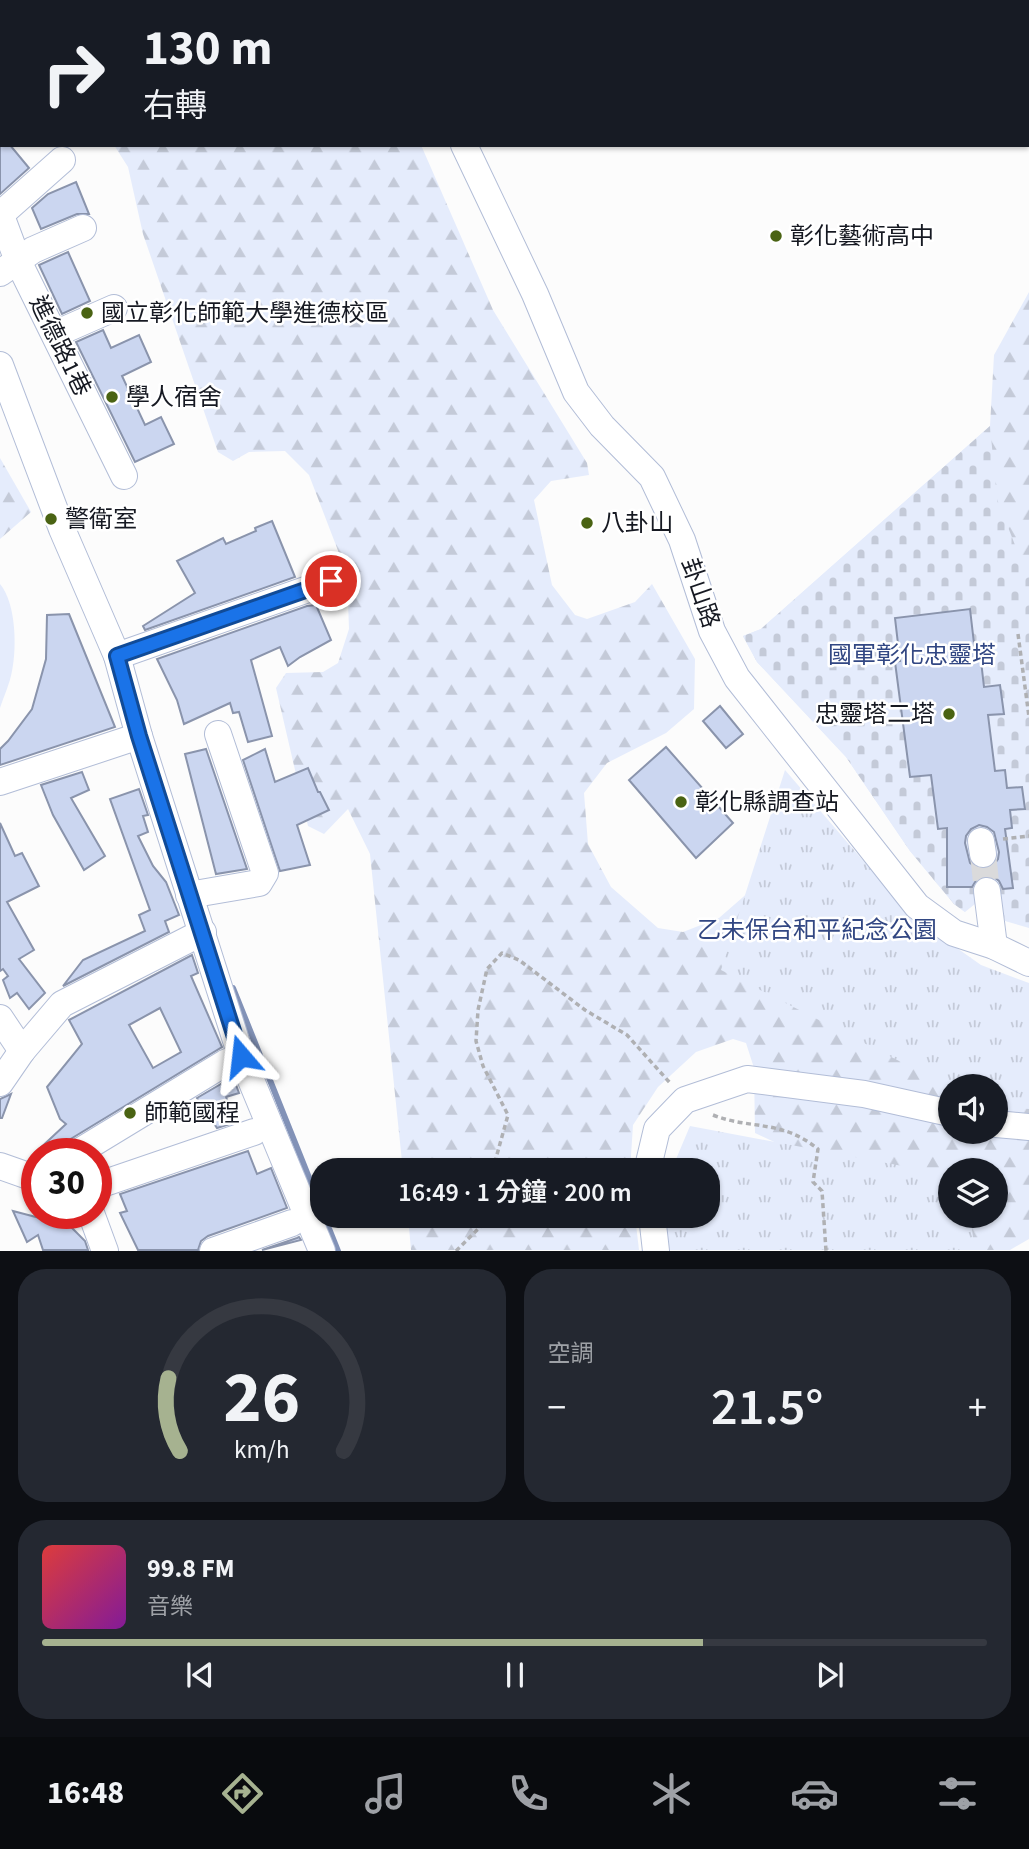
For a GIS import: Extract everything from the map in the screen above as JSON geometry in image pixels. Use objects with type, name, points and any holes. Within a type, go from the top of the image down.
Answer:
[{"type":"street","name":"卦山路","points":[[465,147],[535,294],[576,392],[602,426],[652,477],[682,540],[712,631],[737,678],[917,906],[954,933],[994,946],[1029,963]]},
{"type":"street","points":[[0,214],[62,160]]},
{"type":"street","name":"進德路1巷","points":[[0,214],[9,267],[55,334],[124,476]]},
{"type":"street","points":[[9,267],[33,250],[83,228]]},
{"type":"street","points":[[55,334],[114,308]]},
{"type":"street","points":[[0,365],[62,529],[117,656],[139,736],[194,894],[233,1059],[322,1251]]},
{"type":"street","points":[[117,656],[331,581]]},
{"type":"street","points":[[194,894],[259,883],[265,873],[218,734]]},
{"type":"street","points":[[0,782],[139,736]]},
{"type":"street","points":[[987,891],[994,946]]},
{"type":"street","points":[[0,1083],[22,1051],[62,1003],[203,932]]},
{"type":"street","points":[[0,1018],[22,1051]]},
{"type":"street","points":[[102,1138],[233,1059]]},
{"type":"street","points":[[651,1158],[657,1129],[685,1100],[747,1079],[864,1094],[938,1110]]},
{"type":"street","points":[[1008,1125],[1029,1127]]},
{"type":"street","points":[[112,1181],[254,1132]]},
{"type":"street","points":[[0,1166],[21,1173]]},
{"type":"street","points":[[213,1251],[292,1223]]},
{"type":"street","points":[[653,1228],[656,1251]]},
{"type":"street","points":[[97,1229],[105,1251]]},
{"type":"path","points":[[1018,634],[1029,718]]},
{"type":"path","points":[[496,1158],[508,1115],[483,1066],[476,1041],[478,1010],[487,969],[502,953],[519,960],[585,1010],[626,1035],[685,1100],[716,1117],[768,1125],[803,1136],[818,1149],[813,1182],[822,1191],[826,1251]]},
{"type":"path","points":[[456,1251],[479,1228]]},
{"type":"green space","points":[[115,147],[422,147],[493,310],[587,463],[589,475],[551,481],[534,500],[552,585],[575,615],[587,619],[635,602],[652,584],[695,659],[694,709],[666,733],[607,763],[584,793],[588,844],[611,887],[658,928],[683,932],[719,918],[767,876],[1029,1012],[1029,1239],[1010,1250],[922,1250],[896,1199],[755,1133],[754,1068],[746,1043],[733,1039],[696,1052],[658,1087],[633,1125],[631,1158],[402,1158],[370,854],[348,809],[324,834],[308,826],[276,688],[286,673],[323,672],[338,663],[349,629],[347,574],[309,475],[285,451],[249,452],[233,461],[218,452],[143,234],[128,167]]},
{"type":"green space","name":"國軍彰化忠靈塔","points":[[1029,292],[1029,599],[965,912],[954,904],[910,851],[846,757],[757,662],[743,636],[761,629],[990,426],[994,355]]},
{"type":"green space","name":"國軍彰化忠靈塔","points":[[990,426],[997,499],[1015,545],[1029,568],[1029,928],[1005,921],[1001,899],[980,900],[965,912],[954,904],[910,851],[846,757],[757,662],[743,636],[761,629]]},
{"type":"green space","points":[[0,458],[31,512],[0,539]]},
{"type":"green space","points":[[0,584],[9,602],[15,638],[11,676],[0,708]]},
{"type":"green space","name":"乙未保台和平紀念公園","points":[[785,770],[910,915],[981,965],[1029,983],[1029,1109],[1008,1107],[1008,1074],[938,1074],[938,1081],[721,970]]},
{"type":"green space","points":[[690,1126],[938,1173],[938,1228],[972,1228],[974,1250],[661,1250],[659,1228],[720,1228],[720,1158],[676,1158]]},
{"type":"green space","points":[[409,1228],[636,1228],[639,1250],[411,1250]]},
{"type":"building","points":[[0,147],[12,147],[29,168],[0,194]]},
{"type":"building","points":[[76,182],[89,214],[77,214],[41,229],[32,208],[48,194]]},
{"type":"building","points":[[68,252],[90,301],[62,314],[39,265]]},
{"type":"building","name":"學人宿舍","points":[[103,330],[111,348],[139,335],[151,362],[122,376],[145,425],[161,417],[174,444],[135,462],[76,342]]},
{"type":"building","points":[[272,521],[295,577],[145,630],[143,626],[195,593],[177,561],[223,538],[226,544]]},
{"type":"building","points":[[316,605],[331,640],[288,666],[280,647],[251,660],[272,736],[248,742],[239,712],[233,713],[230,703],[184,724],[177,700],[157,659]]},
{"type":"building","points":[[970,609],[975,652],[980,652],[984,687],[1000,685],[1004,714],[988,715],[995,771],[1005,770],[1007,788],[1022,787],[1025,809],[1010,810],[1012,828],[1005,829],[1013,888],[1003,889],[999,881],[986,875],[977,879],[972,887],[947,887],[947,828],[938,829],[931,775],[910,777],[895,662],[900,661],[895,618]],"holes":[[[979,825],[994,832],[999,852],[993,866],[985,870],[970,863],[965,843],[971,829]]]},
{"type":"building","points":[[69,614],[115,727],[0,765],[0,749],[32,709],[46,659],[47,615]]},
{"type":"building","points":[[720,706],[743,734],[726,748],[703,721]]},
{"type":"building","name":"彰化縣調查站","points":[[666,747],[733,823],[696,858],[629,780]]},
{"type":"building","points":[[206,749],[247,869],[216,874],[185,754]]},
{"type":"building","points":[[265,749],[275,782],[308,768],[329,810],[297,825],[310,865],[280,871],[243,760]]},
{"type":"building","points":[[82,772],[89,790],[71,798],[105,856],[84,870],[53,815],[41,785]]},
{"type":"building","points":[[139,789],[148,815],[143,816],[148,832],[138,836],[153,866],[166,882],[179,915],[165,921],[169,932],[63,986],[83,960],[145,931],[139,915],[150,910],[110,799]]},
{"type":"building","points":[[0,823],[15,856],[22,853],[39,886],[7,902],[34,950],[19,959],[45,993],[29,1009],[17,993],[10,998],[3,980],[8,976],[3,969],[0,971]]},
{"type":"building","points":[[192,955],[198,973],[191,976],[222,1047],[72,1138],[51,1138],[66,1124],[60,1119],[47,1087],[82,1044],[69,1020]],"holes":[[[160,1008],[181,1052],[153,1068],[129,1025]]]},
{"type":"building","points":[[233,1077],[239,1093],[226,1097],[236,1122],[217,1128],[197,1098]]},
{"type":"building","points":[[11,1094],[2,1118],[0,1118],[0,1099]]},
{"type":"building","points":[[248,1151],[257,1174],[271,1168],[287,1208],[208,1236],[201,1241],[198,1250],[138,1250],[120,1213],[127,1211],[120,1194]]},
{"type":"building","points":[[13,1211],[21,1213],[21,1229]]},
{"type":"building","points":[[21,1229],[73,1229],[85,1241],[88,1250],[43,1250],[38,1235],[27,1242]]},
{"type":"building","points":[[297,1238],[301,1240],[262,1250]]},
{"type":"waterway","points":[[233,988],[310,1180]]},
{"type":"waterway","points":[[329,1228],[338,1251]]},
{"type":"tunnel","points":[[983,854],[987,891]]},
{"type":"place","name":"彰化藝術高中","points":[[776,236]]},
{"type":"place","name":"國立彰化師範大學進德校區","points":[[87,313]]},
{"type":"place","name":"學人宿舍","points":[[112,397]]},
{"type":"place","name":"警衛室","points":[[51,519]]},
{"type":"place","name":"八卦山","points":[[587,523]]},
{"type":"place","name":"忠靈塔二塔","points":[[949,714]]},
{"type":"place","name":"彰化縣調查站","points":[[681,802]]},
{"type":"place","name":"師範國程","points":[[130,1113]]},
{"type":"route","points":[[241,1056],[139,736],[117,656],[331,581]]}]
